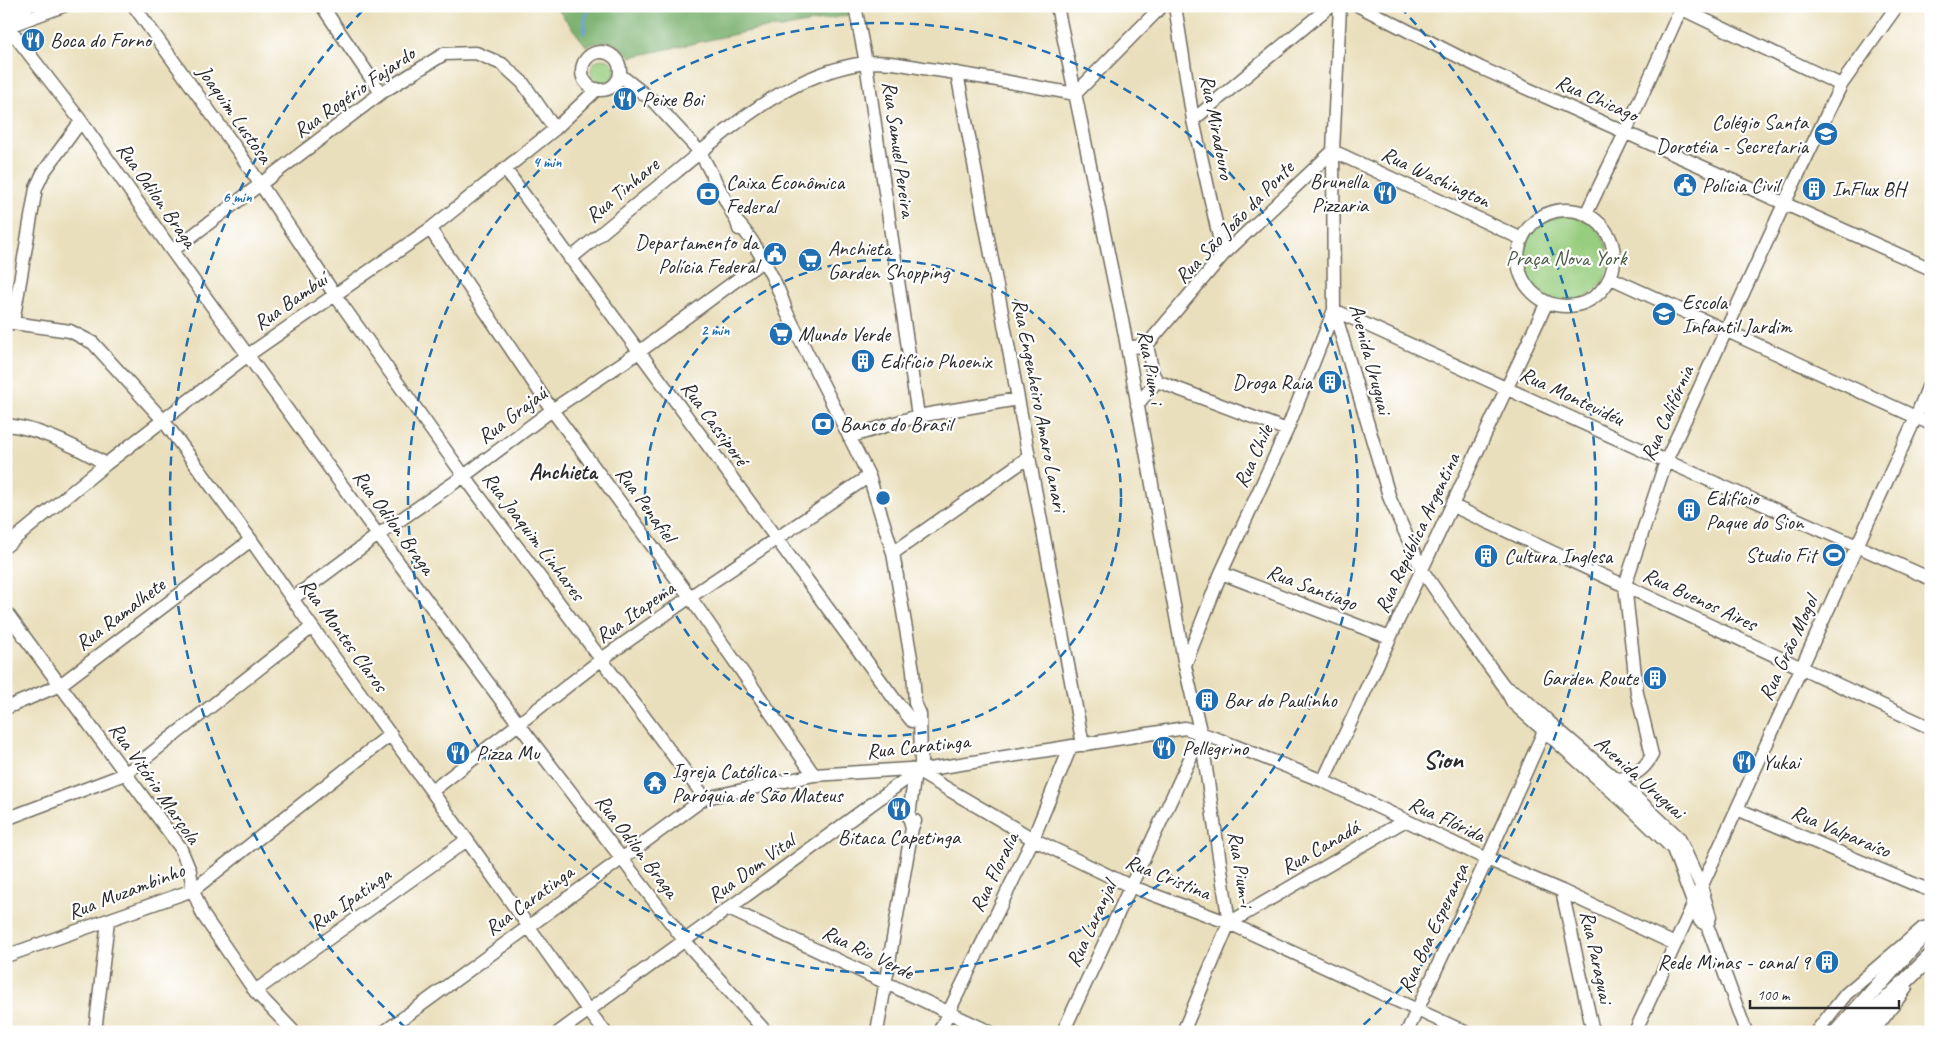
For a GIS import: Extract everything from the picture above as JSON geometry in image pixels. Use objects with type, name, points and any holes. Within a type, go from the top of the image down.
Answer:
[{"type":"main road","points":[[1837,1032],[1931,924]]},
{"type":"main road","points":[[1854,1032],[1928,959]]},
{"type":"street","points":[[7,23],[28,6]]},
{"type":"street","points":[[7,23],[63,6]]},
{"type":"street","name":"Joaquim Lustosa","points":[[134,6],[261,185],[335,295]]},
{"type":"street","points":[[322,6],[381,93]]},
{"type":"street","name":"Rua Samuel Pereira","points":[[855,6],[866,63],[918,416]]},
{"type":"street","name":"Rua Pium i","points":[[1057,6],[1124,330],[1176,621],[1201,735]]},
{"type":"street","points":[[1074,94],[1162,6]]},
{"type":"street","name":"Rua Miradouro","points":[[1174,6],[1193,120],[1223,255]]},
{"type":"street","points":[[1193,120],[1330,6]]},
{"type":"street","name":"Avenida Uruguai","points":[[1340,6],[1333,151],[1334,310],[1390,499],[1422,570],[1465,634],[1504,686],[1513,703],[1633,810],[1673,849],[1693,903],[1704,922],[1746,1032]]},
{"type":"street","name":"Rua Chicago","points":[[1359,6],[1481,68],[1931,269]]},
{"type":"street","name":"Rua Califórnia","points":[[1635,774],[1646,766],[1652,755],[1637,693],[1625,585],[1666,462],[1784,204],[1841,85],[1897,6]]},
{"type":"street","points":[[1586,214],[1625,133],[1680,7],[1841,85]]},
{"type":"street","name":"Rua Odilon Braga","points":[[7,23],[81,121],[172,251],[378,534],[518,722],[684,940],[766,1032]]},
{"type":"street","name":"Rua Rogério Fajardo","points":[[172,251],[381,93],[444,54],[476,53],[502,64],[524,83],[555,129]]},
{"type":"street","points":[[606,53],[611,55],[619,64],[620,75],[612,86],[602,90],[587,83],[583,72],[585,61],[594,54],[606,53]]},
{"type":"street","name":"Rua Tinhare","points":[[570,259],[700,152],[771,97],[826,72],[866,63],[892,64],[958,73],[1074,94]]},
{"type":"street","name":"Rua Engenheiro Amaro Lanari","points":[[958,73],[1029,457],[1077,745]]},
{"type":"street","points":[[620,75],[654,101],[700,152],[737,222],[740,237],[758,265],[776,300],[786,311]]},
{"type":"street","points":[[612,86],[654,101]]},
{"type":"street","name":"Rua Bambuí","points":[[6,546],[106,464],[248,355],[430,229],[555,129],[597,89]]},
{"type":"street","points":[[10,322],[36,188],[42,173],[81,121]]},
{"type":"street","name":"Rua Washington","points":[[1333,151],[1522,239]]},
{"type":"street","name":"Rua São João da Ponte","points":[[1147,346],[1223,255],[1333,151]]},
{"type":"street","name":"Rua Cassiporé","points":[[505,169],[775,539],[912,721]]},
{"type":"street","points":[[1574,210],[1586,214],[1606,228],[1613,241],[1615,253],[1611,278],[1603,290],[1590,300],[1562,307],[1547,302],[1536,296],[1521,277],[1518,254],[1522,239],[1530,226],[1549,213],[1574,210]]},
{"type":"street","points":[[737,222],[747,232],[782,297],[786,311],[869,476],[893,553],[913,670],[915,703],[912,721],[913,765],[922,780],[917,817],[912,828],[877,1032]]},
{"type":"street","name":"Rua Penafiel","points":[[430,229],[552,410],[690,597],[814,775]]},
{"type":"street","name":"Rua Grajaú","points":[[292,599],[378,534],[464,476],[552,410],[639,352],[758,265]]},
{"type":"street","points":[[1611,278],[1725,332],[1931,424]]},
{"type":"street","name":"Rua Joaquim Linhares","points":[[335,295],[464,476],[705,798]]},
{"type":"street","name":"Rua República Argentina","points":[[1323,781],[1547,302]]},
{"type":"street","name":"Rua Montevidéu","points":[[1334,310],[1666,462],[1931,579]]},
{"type":"street","name":"Rua Chile","points":[[1185,666],[1221,573],[1287,430],[1334,310]]},
{"type":"street","name":"Rua Montes Claros","points":[[10,322],[70,331],[93,343],[163,420],[605,1032]]},
{"type":"street","points":[[1124,330],[1147,346],[1153,374],[1157,381],[1287,430]]},
{"type":"street","points":[[1127,348],[1147,346]]},
{"type":"street","name":"Rua Grão Mogol","points":[[1635,1032],[1858,546],[1931,380]]},
{"type":"street","points":[[1137,405],[1157,381]]},
{"type":"street","points":[[849,437],[918,416],[1018,399]]},
{"type":"street","points":[[6,425],[32,431],[76,446],[106,464]]},
{"type":"street","points":[[893,553],[1029,457]]},
{"type":"street","name":"Rua Itapema","points":[[432,791],[518,722],[602,659],[869,476]]},
{"type":"street","name":"Rua Buenos Aires","points":[[1452,506],[1931,728]]},
{"type":"street","name":"Rua Ramalhete","points":[[6,708],[60,685],[251,540]]},
{"type":"street","name":"Rua Santiago","points":[[1221,573],[1390,638]]},
{"type":"street","name":"Rua Vitório Marçola","points":[[6,612],[180,847],[190,870],[193,890],[203,915],[255,991],[294,1032]]},
{"type":"street","points":[[1176,621],[1194,624],[1204,617]]},
{"type":"street","points":[[6,818],[125,774],[312,627]]},
{"type":"street","name":"Avenida Uruguai","points":[[1504,686],[1521,696],[1632,793],[1679,838],[1701,886],[1710,917],[1704,922]]},
{"type":"street","points":[[895,700],[915,703]]},
{"type":"street","points":[[915,703],[920,714],[921,764],[917,771]]},
{"type":"street","name":"Rua Caratinga","points":[[384,1032],[621,857],[705,798],[814,775],[909,769],[917,771],[1185,728],[1201,735]]},
{"type":"street","name":"Rua Boa Esperança","points":[[1407,1032],[1544,730]]},
{"type":"street","name":"Rua Muzambinho","points":[[6,956],[193,890],[391,734]]},
{"type":"street","name":"Rua Flórida","points":[[1201,735],[1220,740],[1323,781],[1404,821],[1562,891],[1675,944]]},
{"type":"street","name":"Rua Laranjal","points":[[1063,1032],[1130,886],[1197,751],[1201,735]]},
{"type":"street","name":"Rua Floralia","points":[[939,1032],[1077,745]]},
{"type":"street","name":"Rua Pium-i","points":[[1183,1032],[1229,923],[1197,751]]},
{"type":"street","name":"Rua Cristina","points":[[917,771],[1033,838],[1130,886],[1229,923],[1465,1032]]},
{"type":"street","name":"Rua Dom Vital","points":[[559,1032],[917,771]]},
{"type":"street","points":[[1617,780],[1635,774],[1632,793],[1633,810]]},
{"type":"street","name":"Rua Valparaíso","points":[[1737,809],[1930,890]]},
{"type":"street","name":"Rua Canadá","points":[[1229,923],[1404,821]]},
{"type":"street","name":"Rua Ipatinga","points":[[255,991],[467,840]]},
{"type":"street","name":"Rua Paraguai","points":[[1562,891],[1593,1032]]},
{"type":"street","name":"Rua Rio Verde","points":[[729,909],[990,1032]]},
{"type":"street","points":[[95,1032],[108,921]]},
{"type":"street","points":[[1681,932],[1692,922],[1704,922]]},
{"type":"street","points":[[1816,1032],[1846,994],[1931,924]]},
{"type":"street","points":[[1873,1032],[1928,959]]},
{"type":"green space","points":[[555,6],[777,6],[780,17],[848,8],[849,15],[781,28],[759,29],[631,57],[611,42],[601,42],[586,46]]},
{"type":"green space","points":[[603,59],[608,60],[614,66],[614,76],[608,82],[603,83],[598,82],[592,76],[591,71],[592,66],[598,60]]},
{"type":"green space","name":"Praça Nova York","points":[[1566,216],[1582,219],[1590,223],[1602,235],[1606,243],[1609,259],[1606,275],[1602,283],[1590,295],[1582,299],[1566,302],[1550,299],[1542,295],[1530,283],[1526,275],[1523,259],[1526,243],[1530,235],[1542,223],[1550,219]]},
{"type":"waterway","points":[[584,33],[585,19],[589,6]]},
{"type":"place","name":"Boca do Forno","points":[[33,40]]},
{"type":"place","name":"Peixe Boi","points":[[625,99]]},
{"type":"place","name":"Colégio Santa Dorotéia - Secretaria","points":[[1826,134]]},
{"type":"place","name":"Polícia Civil","points":[[1685,185]]},
{"type":"place","name":"InFlux BH","points":[[1814,189]]},
{"type":"place","name":"Brunella Pizzaria","points":[[1385,193]]},
{"type":"place","name":"Caixa Econômica Federal","points":[[708,194]]},
{"type":"place","name":"Departamento da Polícia Federal","points":[[775,254]]},
{"type":"place","name":"Anchieta Garden Shopping","points":[[810,260]]},
{"type":"place","name":"Escola Infantil Jardim","points":[[1664,314]]},
{"type":"place","name":"Mundo Verde","points":[[781,334]]},
{"type":"place","name":"Edifício Phoenix","points":[[863,361]]},
{"type":"place","name":"Droga Raia","points":[[1330,382]]},
{"type":"place","name":"Banco do Brasil","points":[[823,424]]},
{"type":"place","name":"Edifício Paque do Sion","points":[[1689,510]]},
{"type":"place","name":"Studio Fit","points":[[1834,555]]},
{"type":"place","name":"Cultura Inglesa","points":[[1486,556]]},
{"type":"place","name":"Garden Route","points":[[1655,678]]},
{"type":"place","name":"Bar do Paulinho","points":[[1207,700]]},
{"type":"place","name":"Pellegrino","points":[[1164,748]]},
{"type":"place","name":"Pizza Mu","points":[[458,753]]},
{"type":"place","name":"Yukai","points":[[1744,762]]},
{"type":"place","name":"Igreja Católica - Paróquia de São Mateus","points":[[655,783]]},
{"type":"place","name":"Bitaca Capetinga","points":[[899,809]]},
{"type":"place","name":"Rede Minas - canal 9","points":[[1827,962]]},
{"type":"district","name":"Anchieta","points":[[563,472]]},
{"type":"district","name":"Sion","points":[[1443,759]]}]
